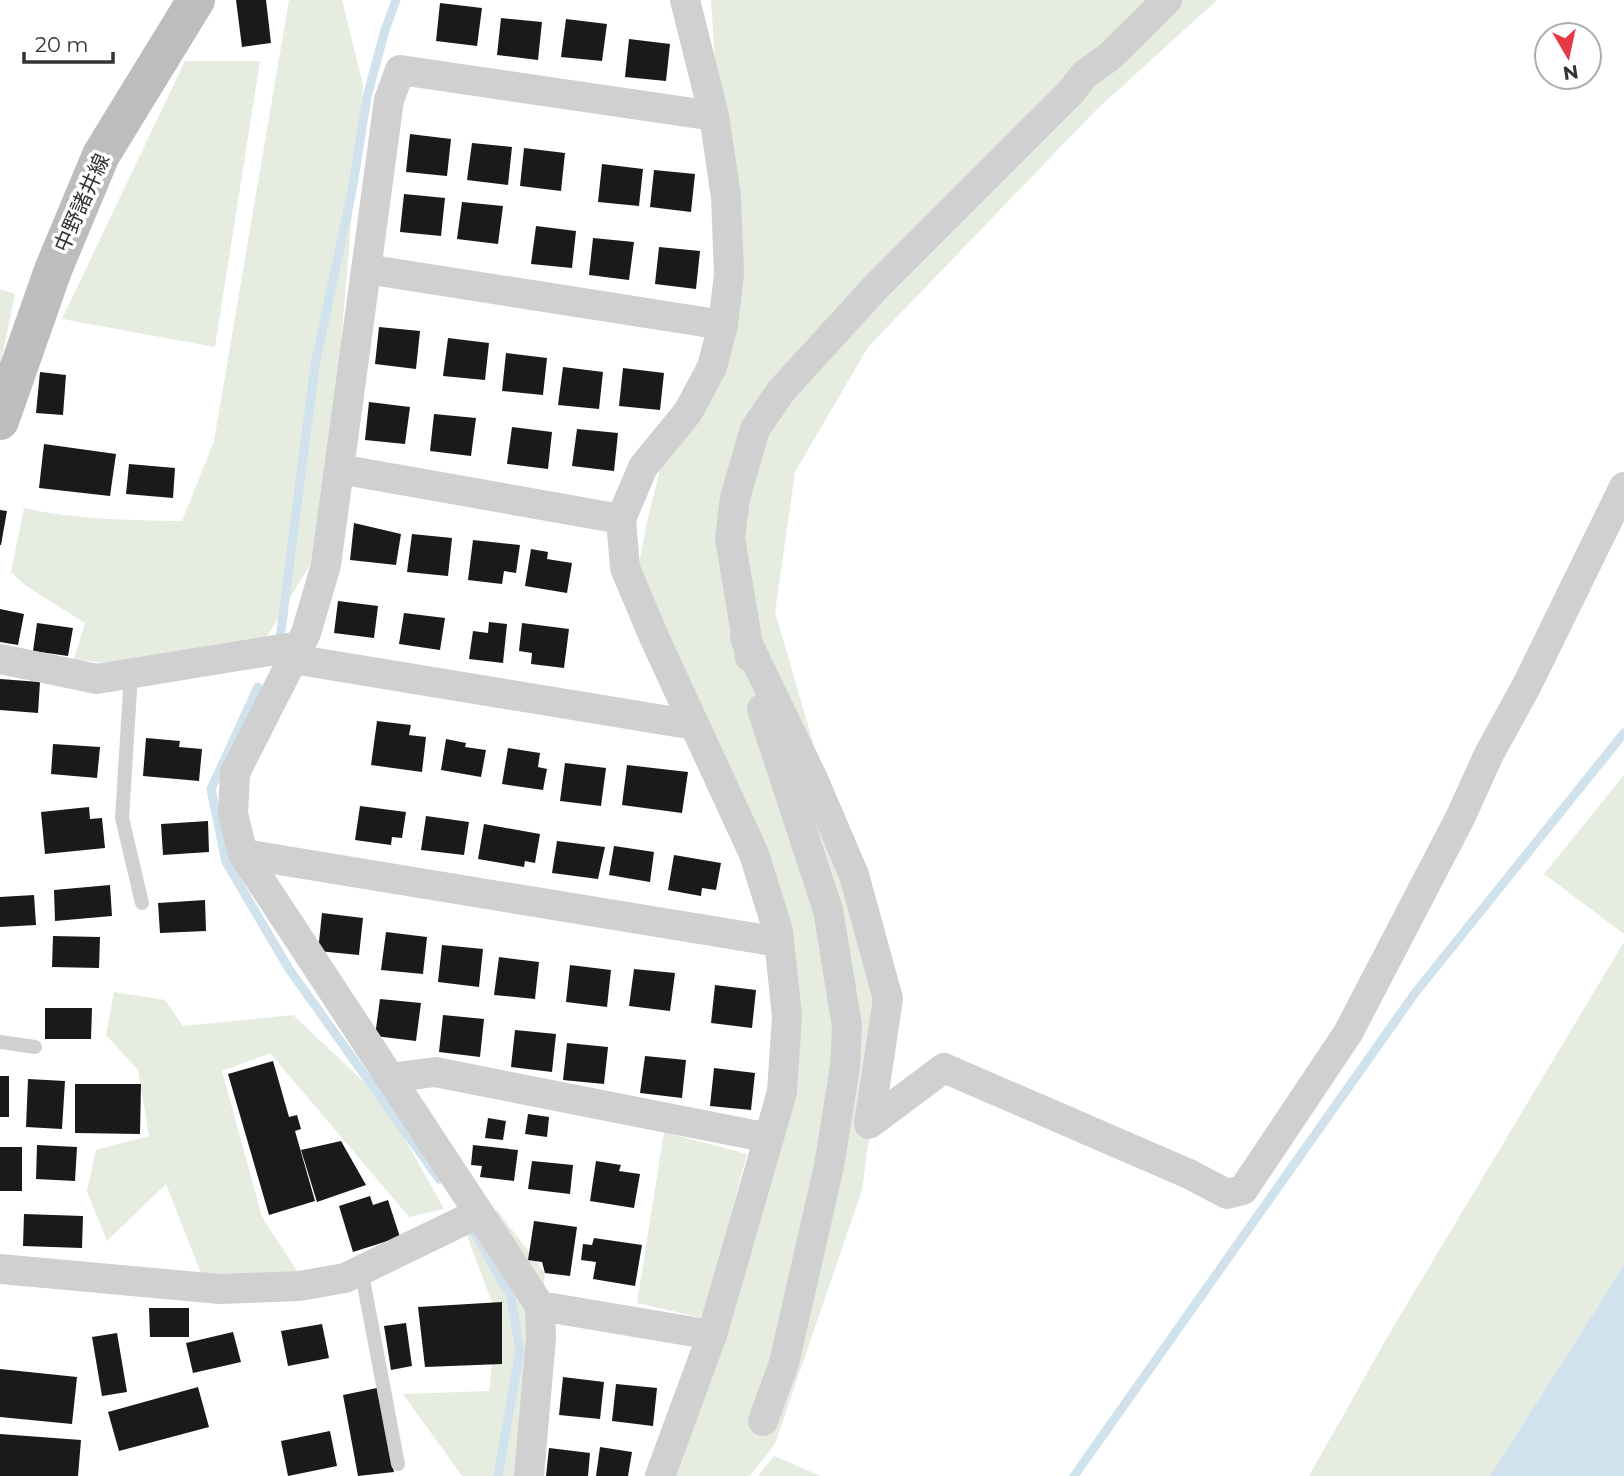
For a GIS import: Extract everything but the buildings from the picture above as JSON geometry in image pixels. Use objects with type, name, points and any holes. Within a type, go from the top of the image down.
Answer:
[{"type":"main road","name":"中野諸井線","points":[[0,421],[53,270],[101,155],[196,0]]},
{"type":"street","points":[[660,1476],[712,1335],[782,1092],[787,1016],[779,942],[754,854],[625,568],[621,519],[643,467],[688,412],[712,367],[723,325],[729,274],[726,197],[714,116],[685,0]]},
{"type":"street","points":[[763,1421],[784,1363],[829,1166],[845,1066],[846,1026],[828,910],[763,712],[746,638],[730,538],[735,498],[755,429],[780,391],[875,288],[1071,92],[1084,75],[1109,57],[1167,0]]},
{"type":"street","points":[[529,1476],[541,1338],[540,1306],[471,1217],[390,1078],[243,853],[233,814],[235,774],[306,633],[326,565],[389,100],[400,69],[714,116]]},
{"type":"street","points":[[366,270],[723,325]]},
{"type":"street","points":[[339,469],[621,519]]},
{"type":"street","points":[[746,638],[813,779],[848,861],[888,999],[869,1124],[944,1068],[1189,1174],[1227,1194],[1243,1190],[1349,1033],[1460,818],[1489,754],[1527,685],[1624,487]]},
{"type":"street","points":[[0,659],[97,679],[296,652],[694,725]]},
{"type":"street","points":[[243,853],[779,942]]},
{"type":"street","points":[[390,1078],[435,1072],[769,1138]]},
{"type":"street","points":[[0,1269],[220,1289],[299,1286],[345,1278],[471,1217]]},
{"type":"street","points":[[540,1306],[712,1335]]},
{"type":"lane","points":[[131,674],[122,818],[142,903]]},
{"type":"lane","points":[[0,1042],[35,1047]]},
{"type":"lane","points":[[361,1269],[398,1464]]},
{"type":"shaded area","points":[[289,0],[342,0],[363,85],[341,343],[317,553],[257,653],[112,664],[74,659],[85,623],[26,586],[11,572],[24,508],[83,517],[182,521],[214,441]]},
{"type":"shaded area","points":[[711,0],[1217,0],[1096,110],[868,347],[795,472],[775,612],[888,999],[862,1190],[775,1444],[750,1476],[659,1476],[786,1027],[754,854],[634,589],[648,517],[669,435],[712,367],[729,274]]},
{"type":"shaded area","points":[[185,61],[260,61],[215,347],[62,319]]},
{"type":"shaded area","points":[[0,289],[15,294],[0,367]]},
{"type":"shaded area","points":[[1624,775],[1624,934],[1544,874]]},
{"type":"shaded area","points":[[1624,942],[1624,1265],[1490,1476],[1309,1476],[1392,1329]]},
{"type":"shaded area","points":[[114,992],[165,1000],[183,1026],[293,1015],[383,1100],[444,1209],[409,1217],[270,1053],[222,1071],[262,1217],[297,1271],[202,1276],[166,1184],[107,1241],[87,1191],[96,1150],[149,1136],[138,1070],[106,1035]]},
{"type":"shaded area","points":[[664,1132],[747,1154],[703,1318],[637,1303]]},
{"type":"shaded area","points":[[497,1210],[545,1273],[528,1476],[462,1476],[403,1394],[489,1391],[497,1316],[462,1222]]},
{"type":"shaded area","points":[[774,1456],[821,1476],[758,1476]]},
{"type":"water","points":[[1624,1265],[1624,1476],[1490,1476]]},
{"type":"waterway","points":[[280,639],[315,365],[352,191],[367,97],[396,0]]},
{"type":"waterway","points":[[258,687],[211,789],[226,862],[289,969],[439,1179]]},
{"type":"waterway","points":[[1074,1476],[1415,993],[1624,733]]},
{"type":"waterway","points":[[472,1228],[511,1297],[520,1350],[498,1476]]}]
